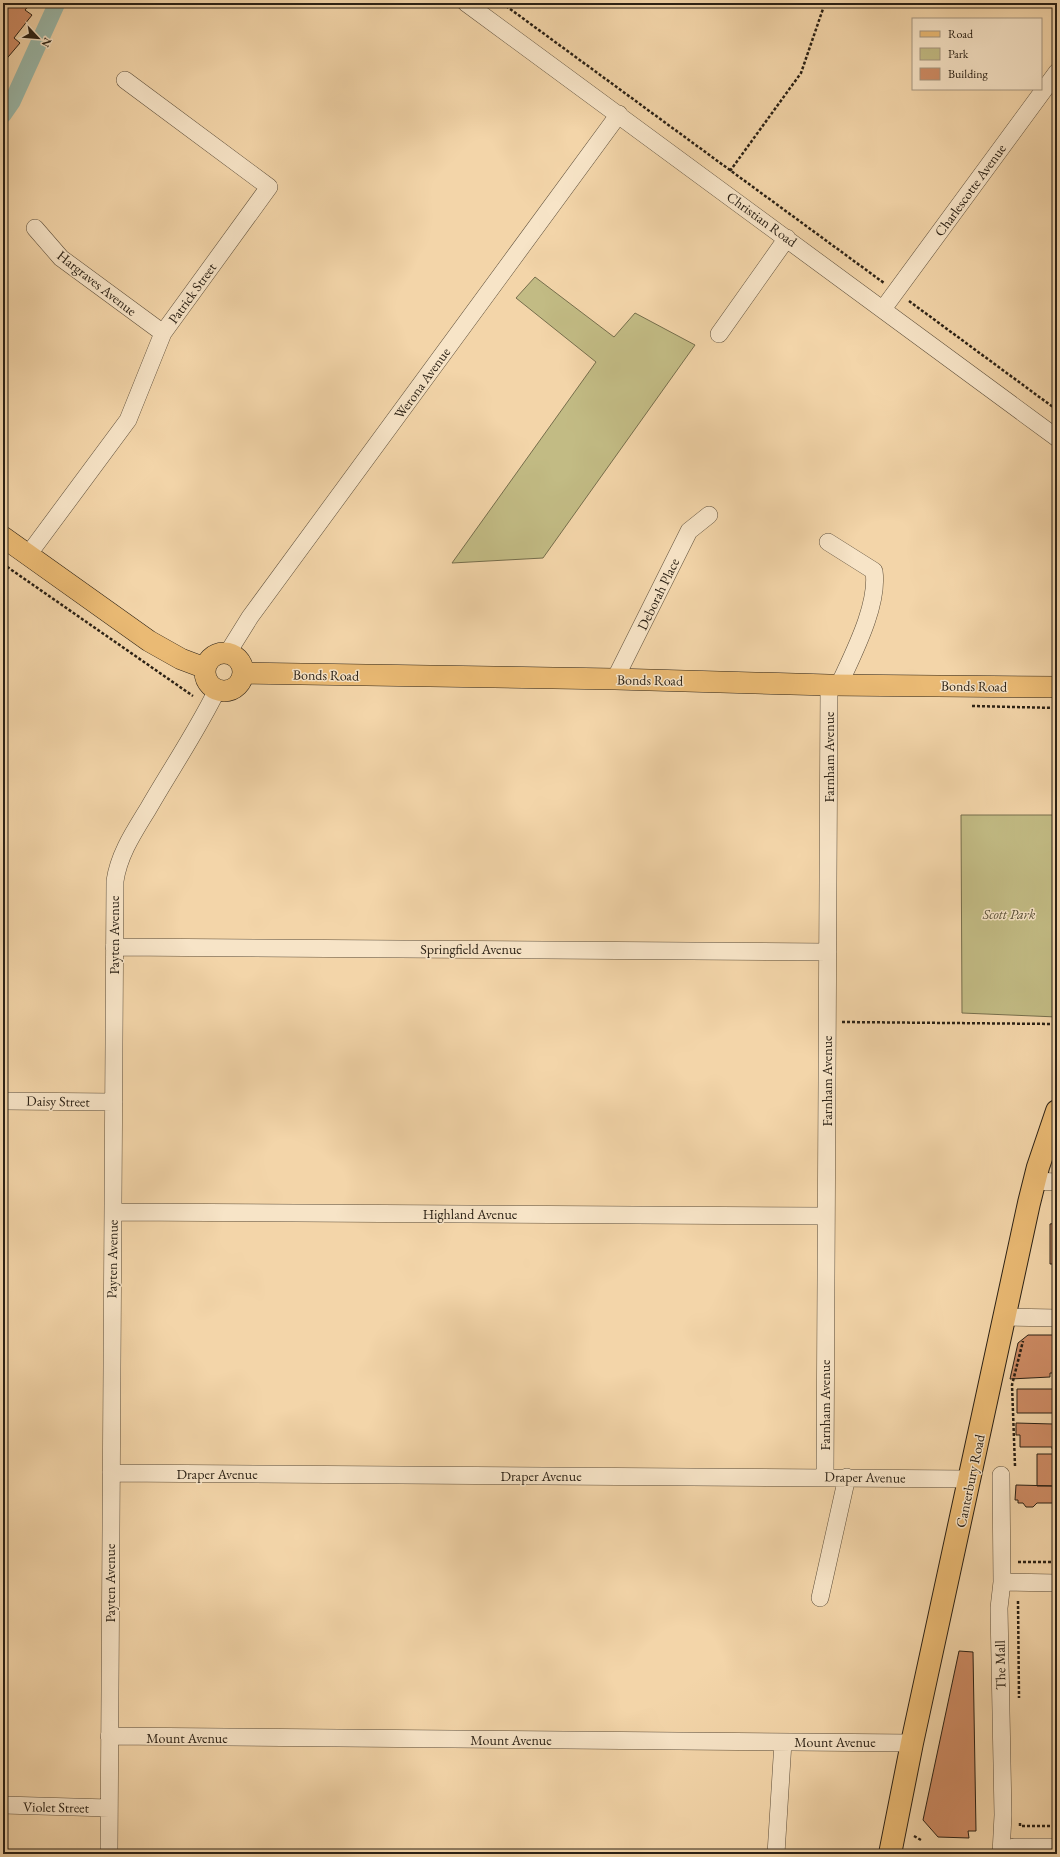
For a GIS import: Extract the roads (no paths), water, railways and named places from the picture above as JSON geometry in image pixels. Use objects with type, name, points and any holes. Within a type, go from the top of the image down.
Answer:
[{"type":"highway","name":"Canterbury Road","points":[[890,1854],[912,1742],[1034,1181],[1057,1111]]},
{"type":"main road","points":[[3,537],[149,640],[181,659],[205,668]]},
{"type":"main road","points":[[227,654],[237,659],[240,663],[243,674],[238,684],[234,688],[228,691],[217,690],[212,688],[206,679],[205,668],[211,658],[216,655],[227,654]]},
{"type":"main road","name":"Bonds Road","points":[[243,674],[615,679],[834,685],[1057,687]]},
{"type":"street","name":"Christian Road","points":[[466,3],[1056,436]]},
{"type":"street","name":"Charlescotte Avenue","points":[[883,309],[1057,72]]},
{"type":"street","name":"Patrick Street","points":[[28,555],[128,420],[163,333],[269,187],[125,80]]},
{"type":"street","name":"Werona Avenue","points":[[227,654],[250,617],[619,114]]},
{"type":"street","name":"Hargraves Avenue","points":[[35,228],[61,258],[163,333]]},
{"type":"street","points":[[719,334],[787,238]]},
{"type":"street","name":"Deborah Place","points":[[615,679],[689,531],[709,515]]},
{"type":"street","points":[[828,542],[874,571],[875,582],[865,626],[834,685]]},
{"type":"street","name":"Farnham Avenue","points":[[825,1477],[828,952],[834,685]]},
{"type":"street","name":"Payten Avenue","points":[[109,1854],[115,880],[122,855],[204,715],[217,690]]},
{"type":"street","name":"Springfield Avenue","points":[[114,947],[828,952]]},
{"type":"street","name":"Daisy Street","points":[[3,1101],[114,1102]]},
{"type":"street","points":[[1034,1181],[1057,1182]]},
{"type":"street","name":"Highland Avenue","points":[[113,1212],[826,1216]]},
{"type":"street","points":[[1004,1317],[1057,1318]]},
{"type":"street","name":"Draper Avenue","points":[[111,1473],[970,1479]]},
{"type":"street","name":"The Mall","points":[[1001,1475],[1002,1582],[999,1608],[1004,1815],[1001,1854]]},
{"type":"street","points":[[820,1598],[846,1477]]},
{"type":"street","points":[[1002,1582],[1057,1583]]},
{"type":"street","name":"Mount Avenue","points":[[109,1736],[912,1742]]},
{"type":"street","points":[[776,1854],[783,1742]]},
{"type":"street","name":"Violet Street","points":[[3,1805],[109,1808]]},
{"type":"street","points":[[1008,1854],[1014,1847],[1057,1847]]},
{"type":"waterway","points":[[3,115],[12,102],[57,3]]},
{"type":"park label","name":"Scott Park","points":[[1009,914]]}]
